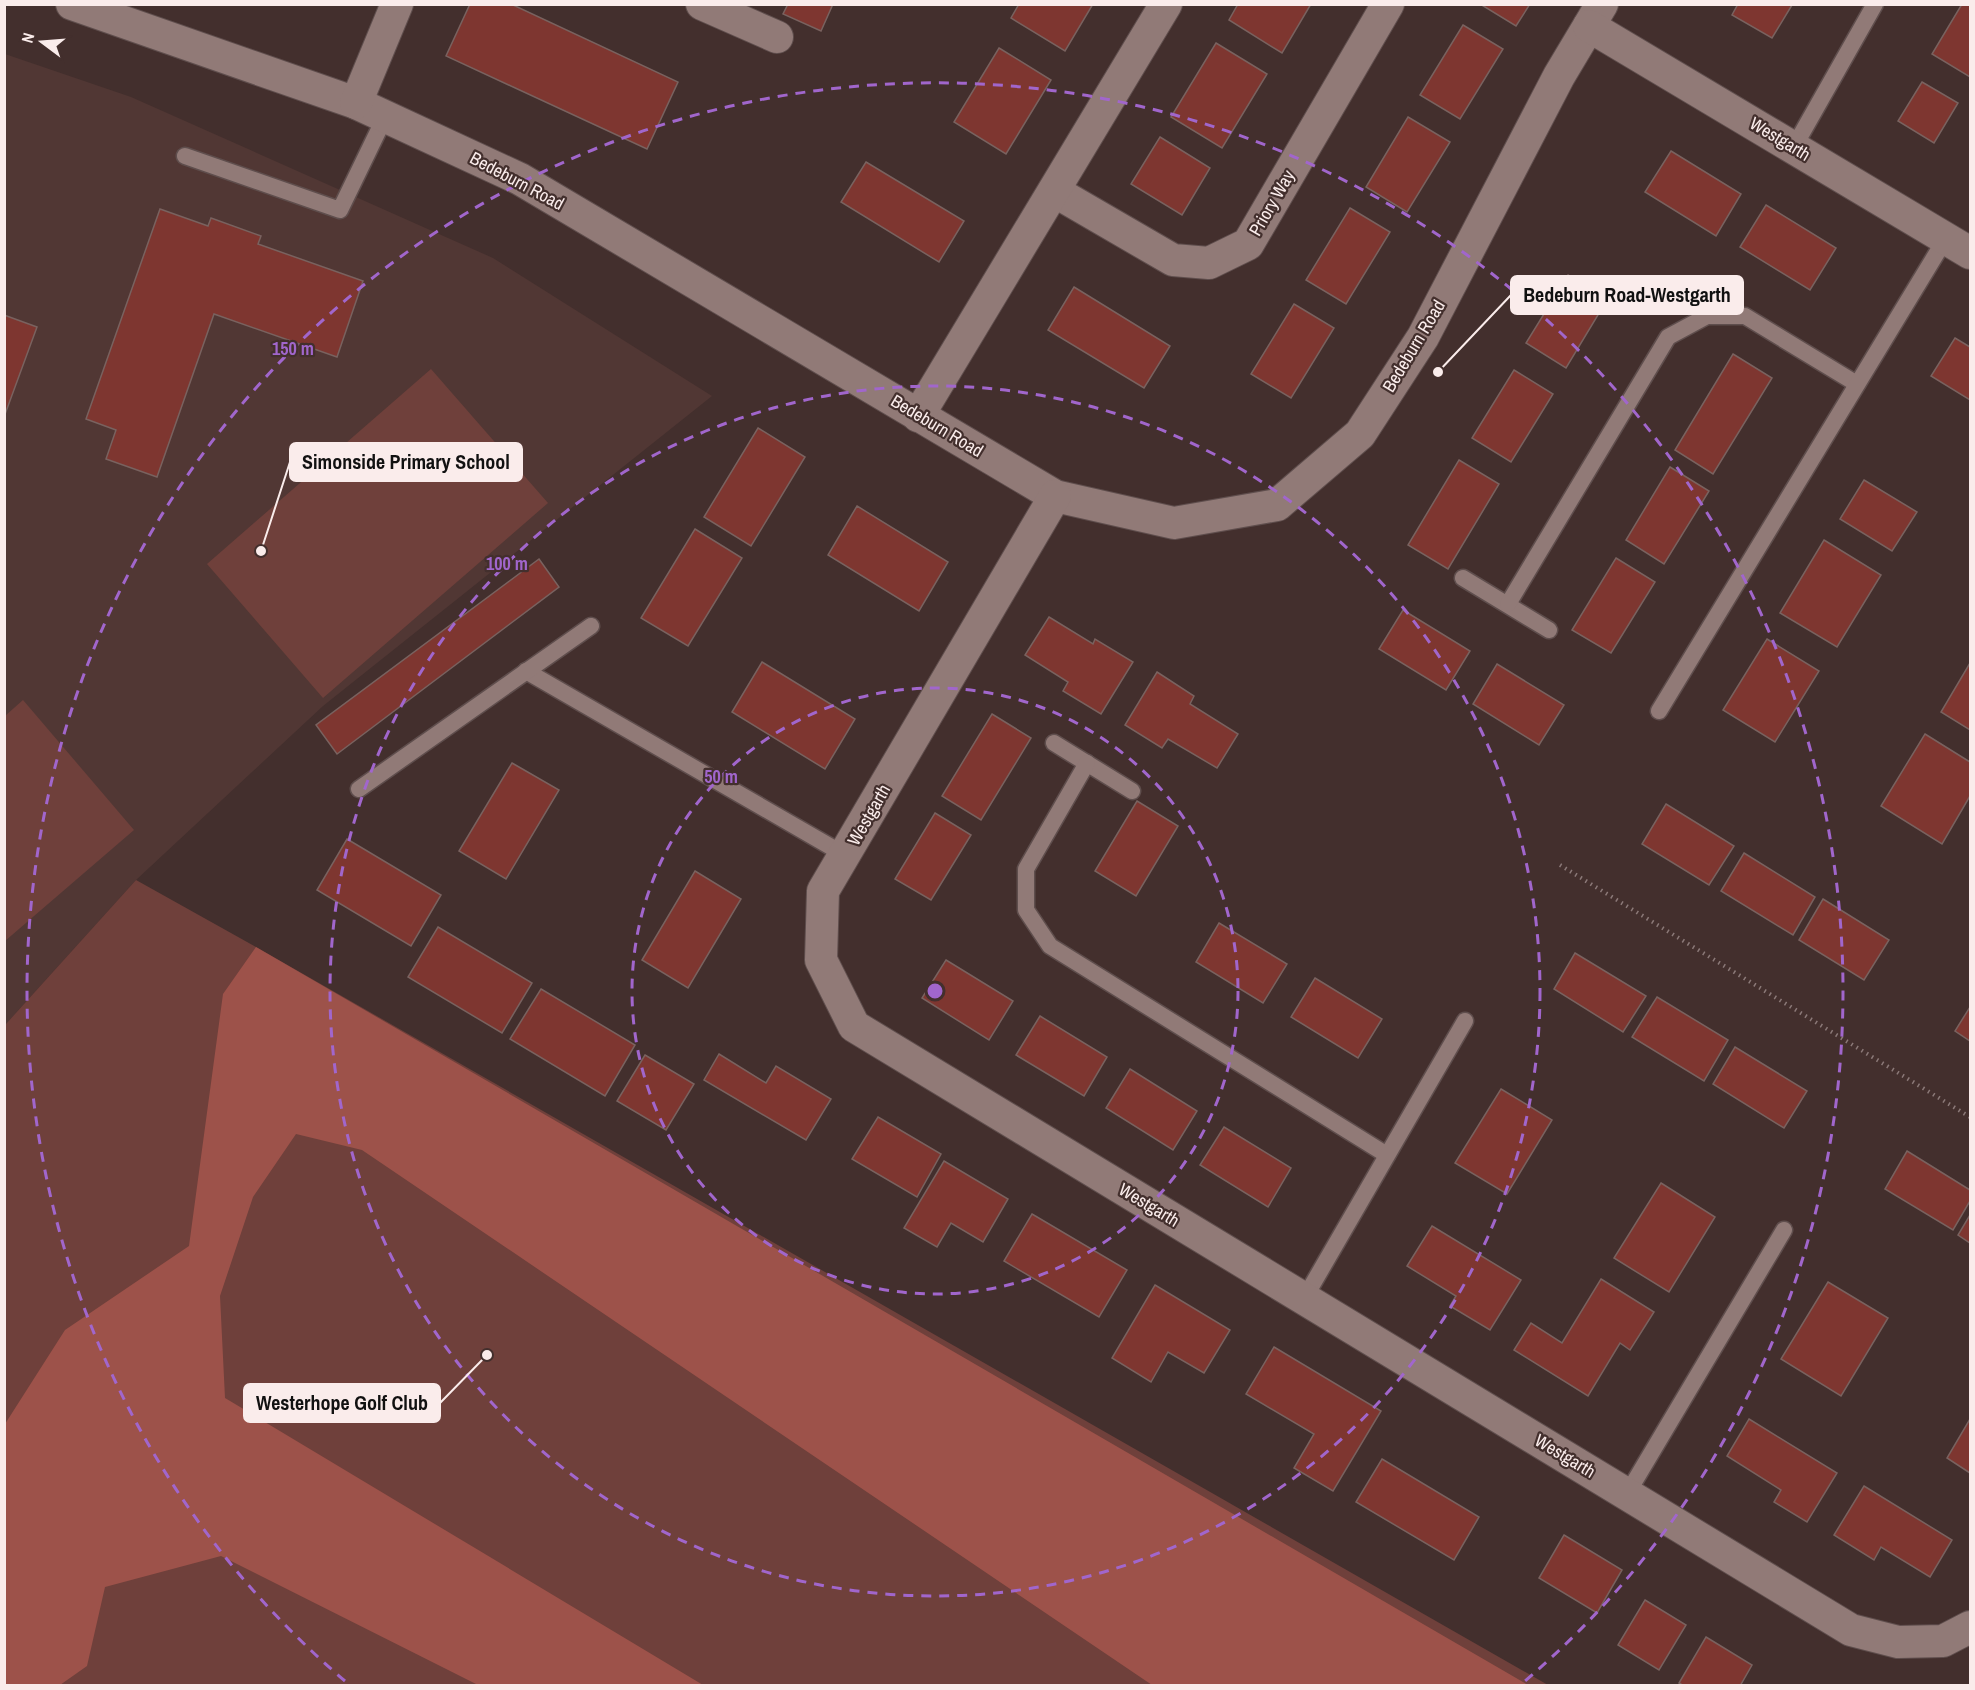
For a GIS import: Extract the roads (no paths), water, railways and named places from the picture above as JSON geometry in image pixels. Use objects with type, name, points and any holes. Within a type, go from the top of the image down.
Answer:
[{"type":"street","name":"Bedeburn Road","points":[[72,4],[356,103],[520,179],[1055,496],[1174,523],[1277,505],[1360,434],[1423,337],[1559,76],[1596,15]]},
{"type":"street","points":[[356,103],[397,4]]},
{"type":"street","points":[[702,4],[777,37]]},
{"type":"street","points":[[918,416],[1166,4]]},
{"type":"street","name":"Priory Way","points":[[1054,191],[1173,260],[1209,263],[1248,244],[1388,4]]},
{"type":"street","name":"Westgarth","points":[[1596,15],[1794,147],[1958,245]]},
{"type":"street","name":"Westgarth","points":[[1055,496],[823,891],[821,960],[854,1026],[1851,1630],[1898,1642],[1943,1641],[1971,1627]]},
{"type":"lane","points":[[1794,147],[1875,4]]},
{"type":"lane","points":[[185,156],[340,210],[385,117]]},
{"type":"lane","points":[[1659,711],[1857,384],[1958,245]]},
{"type":"lane","points":[[1508,604],[1668,337],[1707,316],[1745,316],[1857,384]]},
{"type":"lane","points":[[1463,578],[1550,630]]},
{"type":"lane","points":[[359,789],[591,626]]},
{"type":"lane","points":[[526,671],[845,855]]},
{"type":"lane","points":[[1054,743],[1132,791]]},
{"type":"lane","points":[[1087,763],[1026,869],[1026,910],[1050,946],[1387,1155]]},
{"type":"lane","points":[[1304,1299],[1465,1021]]},
{"type":"lane","points":[[1627,1494],[1784,1230]]},
{"type":"place","name":"Bedeburn Road-Westgarth","points":[[1438,372]]},
{"type":"place","name":"Simonside Primary School","points":[[261,551]]},
{"type":"place","name":"Westerhope Golf Club","points":[[487,1355]]}]
